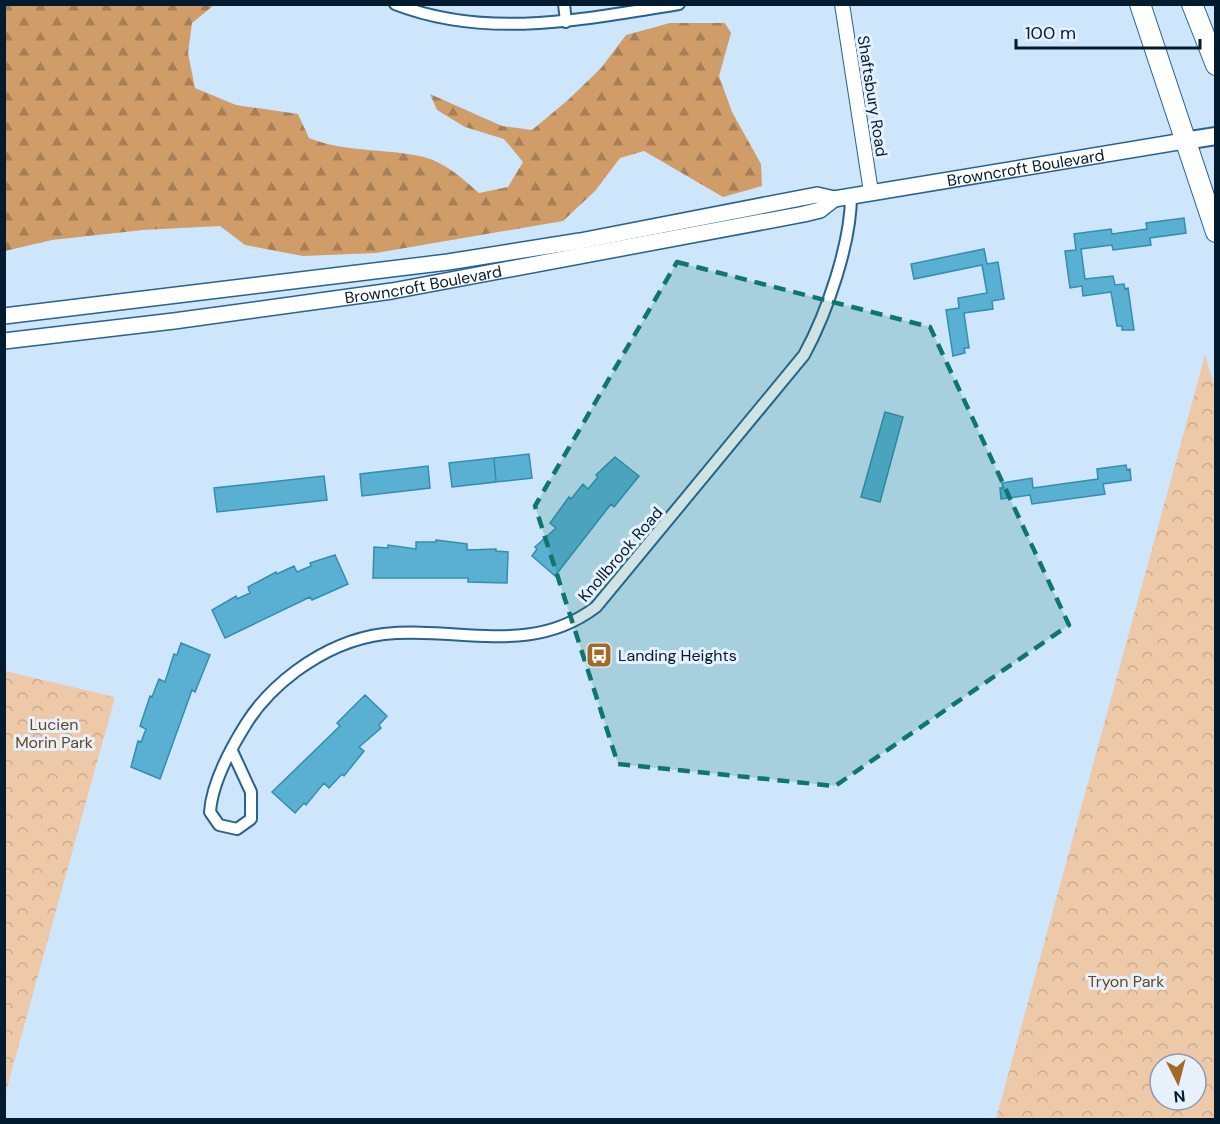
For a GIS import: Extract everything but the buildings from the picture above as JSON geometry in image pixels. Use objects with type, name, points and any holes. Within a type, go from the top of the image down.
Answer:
[{"type":"highway","points":[[1140,4],[1215,232]]},
{"type":"highway","points":[[1192,4],[1215,65]]},
{"type":"main road","name":"Browncroft Boulevard","points":[[4,316],[416,267],[580,241],[810,196],[834,199],[1215,136]]},
{"type":"main road","name":"Browncroft Boulevard","points":[[4,341],[273,308],[477,277],[804,214],[820,210],[834,199]]},
{"type":"street","points":[[395,4],[412,11],[457,20],[515,26],[566,22],[679,4]]},
{"type":"street","points":[[564,4],[566,22]]},
{"type":"street","name":"Shaftsbury Road","points":[[842,4],[871,192]]},
{"type":"street","name":"Knollbrook Road","points":[[232,751],[253,801],[251,819],[237,829],[227,829],[219,825],[210,812],[214,790],[232,751],[259,705],[289,676],[331,649],[383,634],[536,635],[571,624],[596,607],[804,355],[817,328],[847,241],[851,196]]},
{"type":"highlighted area","points":[[677,262],[930,327],[1069,625],[835,786],[618,764],[535,506]]},
{"type":"green space","points":[[4,5],[214,5],[192,23],[188,53],[195,88],[236,105],[298,114],[309,138],[323,143],[424,157],[454,172],[479,193],[508,187],[523,162],[504,139],[465,127],[437,110],[430,94],[502,126],[532,130],[601,68],[626,35],[670,23],[725,23],[731,33],[719,76],[732,112],[761,164],[762,186],[723,197],[644,151],[620,158],[595,191],[563,221],[376,253],[303,256],[245,245],[220,226],[143,230],[52,240],[5,251]]},
{"type":"green space","name":"Tryon Park","points":[[1205,355],[1216,391],[1215,1119],[996,1119]]},
{"type":"green space","name":"Lucien Morin Park","points":[[4,671],[115,697],[5,1095]]},
{"type":"place","name":"Landing Heights","points":[[599,655]]}]
